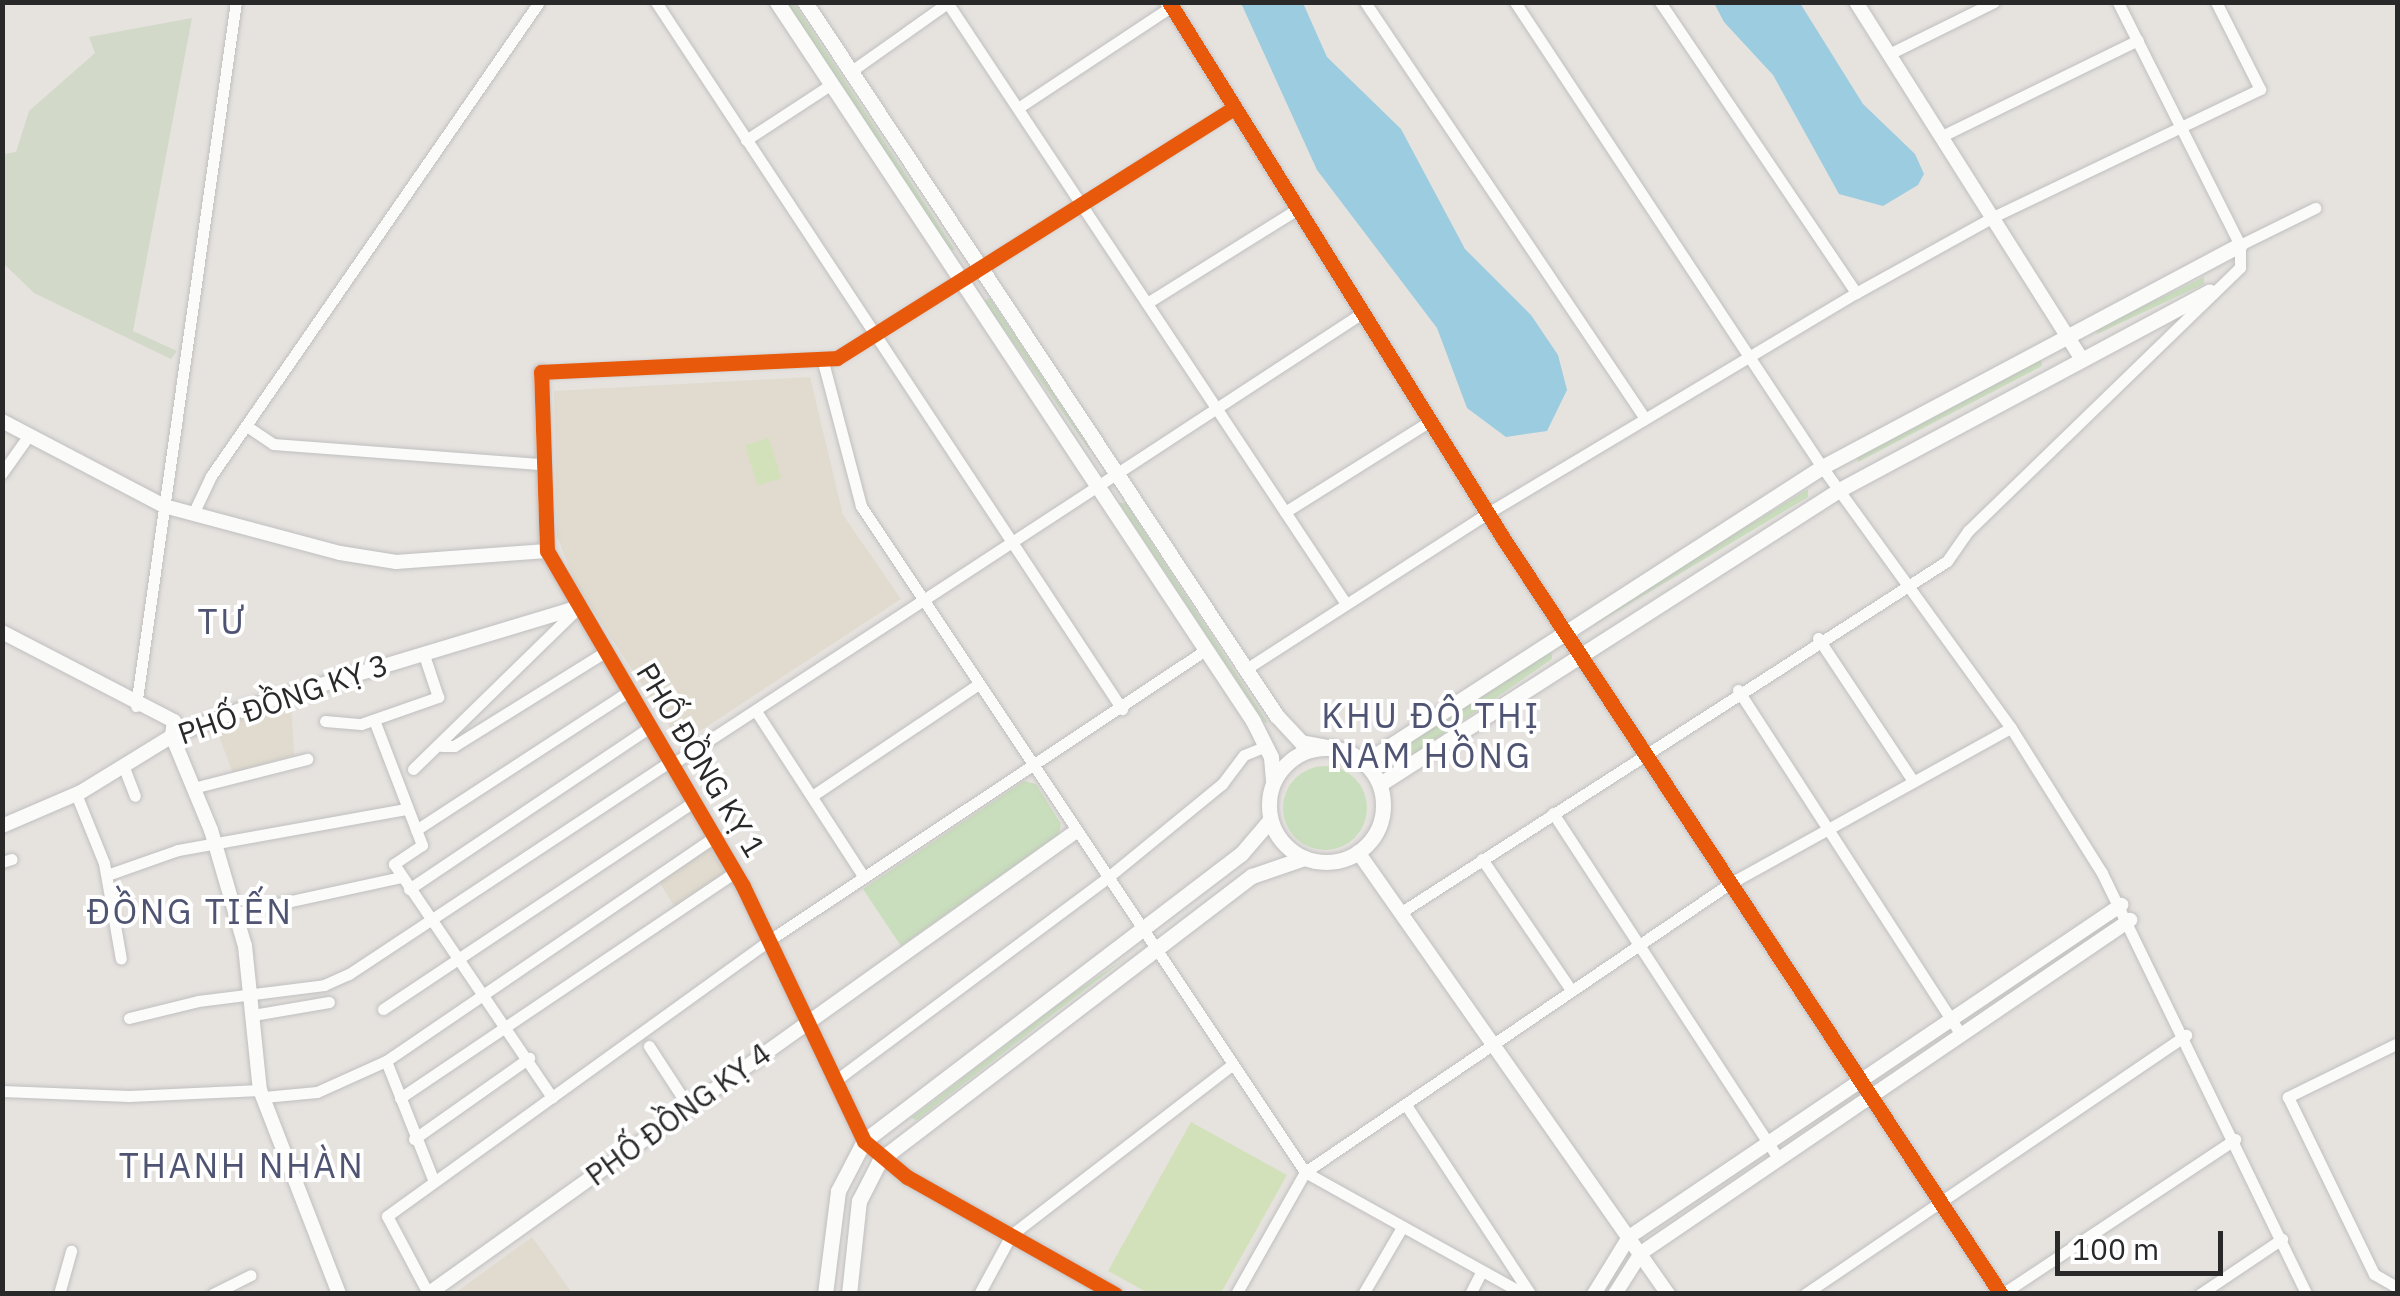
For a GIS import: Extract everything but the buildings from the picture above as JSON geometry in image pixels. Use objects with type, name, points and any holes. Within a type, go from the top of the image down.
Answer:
[{"type":"main road","points":[[777,2],[1266,746],[1274,781],[1270,820],[1280,840],[1304,858]]},
{"type":"main road","points":[[805,2],[1246,669],[1295,737],[1365,762],[1380,784],[1382,818],[1358,852],[1332,862],[1304,858],[1252,876],[1155,946],[880,1160],[859,1201],[849,1294]]},
{"type":"main road","points":[[1365,762],[1566,628],[1822,467],[2068,332],[2240,245]]},
{"type":"main road","points":[[1380,784],[1580,651],[1838,490],[2209,292]]},
{"type":"main road","points":[[1274,781],[1300,754],[1331,748]]},
{"type":"main road","points":[[824,1294],[838,1191],[864,1140],[1241,854],[1270,820]]},
{"type":"street","points":[[136,706],[236,2]]},
{"type":"street","points":[[193,514],[210,476],[248,427],[540,2]]},
{"type":"street","points":[[656,2],[1008,541],[1122,708]]},
{"type":"street","points":[[1364,2],[1644,417]]},
{"type":"street","points":[[1514,2],[1822,467],[1903,584],[2011,728],[2121,904],[2306,1294]]},
{"type":"street","points":[[1660,2],[1856,293]]},
{"type":"street","points":[[1856,2],[2068,332],[2082,360]]},
{"type":"street","points":[[1889,54],[1994,2]]},
{"type":"street","points":[[1400,914],[1818,638],[1947,561],[1968,530],[2209,292],[2240,267],[2240,245],[2118,2]]},
{"type":"street","points":[[1246,669],[1488,513],[1856,293],[1993,217],[2183,130],[2260,89],[2216,2]]},
{"type":"street","points":[[850,72],[948,3],[1346,604]]},
{"type":"street","points":[[1018,108],[1168,4],[1231,110],[1488,513],[1868,1097],[2001,1294],[2234,1138]]},
{"type":"street","points":[[1942,136],[2138,40]]},
{"type":"street","points":[[746,140],[830,86]]},
{"type":"street","points":[[541,372],[823,362],[876,338],[1231,110]]},
{"type":"street","points":[[2240,245],[2315,208]]},
{"type":"street","points":[[1147,303],[1296,210]]},
{"type":"street","points":[[129,1018],[324,984],[432,922],[1095,484],[1362,313]]},
{"type":"street","points":[[823,362],[852,491],[1075,832],[1306,1172],[1401,1230],[1527,1294]]},
{"type":"street","name":"PHỐ ĐỒNG KỴ 1","points":[[541,372],[546,551],[735,872],[864,1140],[880,1160]]},
{"type":"street","points":[[2,420],[164,506],[193,514],[396,562],[546,551]]},
{"type":"street","points":[[1285,512],[1430,421]]},
{"type":"street","points":[[248,427],[273,444],[542,464]]},
{"type":"street","points":[[2,473],[29,435]]},
{"type":"street","points":[[413,769],[442,746],[579,606]]},
{"type":"street","name":"PHỐ ĐỒNG KỴ 3","points":[[2,826],[76,794],[172,736],[423,652],[579,606]]},
{"type":"street","points":[[2,632],[136,706],[174,721],[172,736],[215,844],[236,914],[251,996],[262,1094],[339,1294]]},
{"type":"street","points":[[1818,638],[1913,780]]},
{"type":"street","points":[[326,722],[374,720],[438,697],[423,652]]},
{"type":"street","points":[[442,746],[454,746],[605,652]]},
{"type":"street","points":[[428,1293],[386,1216],[771,940],[1204,652]]},
{"type":"street","points":[[812,796],[978,685]]},
{"type":"street","points":[[1738,690],[1960,1034]]},
{"type":"street","points":[[416,830],[628,692]]},
{"type":"street","points":[[756,711],[864,877]]},
{"type":"street","points":[[374,720],[422,845],[394,864],[458,961],[508,1024],[552,1097]]},
{"type":"street","points":[[408,889],[650,728]]},
{"type":"street","points":[[1236,1294],[1306,1172],[1729,884],[2011,728]]},
{"type":"street","points":[[836,1080],[1107,878],[1222,784],[1244,756],[1266,746]]},
{"type":"street","points":[[193,788],[307,759]]},
{"type":"street","points":[[123,765],[134,796]]},
{"type":"street","points":[[76,794],[107,874],[121,959]]},
{"type":"street","points":[[383,1009],[693,802]]},
{"type":"street","points":[[107,874],[215,844],[407,810]]},
{"type":"street","points":[[1553,813],[1777,1156]]},
{"type":"street","name":"PHỐ ĐỒNG KỴ 4","points":[[428,1293],[1075,832]]},
{"type":"street","points":[[2,1091],[129,1096],[317,1092],[386,1061],[714,838]]},
{"type":"street","points":[[1358,852],[1668,1294]]},
{"type":"street","points":[[1482,860],[1571,990]]},
{"type":"street","points":[[400,1098],[735,872]]},
{"type":"street","points":[[236,914],[401,877]]},
{"type":"street","points":[[1594,1294],[1629,1237],[2121,904]]},
{"type":"street","points":[[1615,1294],[1640,1253],[1777,1156],[2130,920]]},
{"type":"street","points":[[253,1015],[329,1002]]},
{"type":"street","points":[[1805,1294],[2186,1035]]},
{"type":"street","points":[[2398,1044],[2288,1097],[2374,1274],[2398,1288]]},
{"type":"street","points":[[649,1046],[688,1106]]},
{"type":"street","points":[[414,1139],[529,1058]]},
{"type":"street","points":[[386,1061],[433,1179]]},
{"type":"street","points":[[979,1294],[1011,1235],[1232,1065]]},
{"type":"street","points":[[1406,1105],[1527,1294]]},
{"type":"street","points":[[880,1160],[1115,1294]]},
{"type":"street","points":[[1363,1294],[1401,1230]]},
{"type":"street","points":[[2200,1294],[2282,1239]]},
{"type":"street","points":[[59,1294],[71,1250]]},
{"type":"street","points":[[1470,1294],[1481,1272]]},
{"type":"street","points":[[212,1294],[251,1275]]},
{"type":"shaded area","points":[[810,377],[843,515],[901,599],[688,739],[676,736],[575,583],[557,536],[554,391]]},
{"type":"shaded area","points":[[291,700],[294,755],[233,773],[215,726]]},
{"type":"shaded area","points":[[708,845],[727,876],[675,908],[656,877]]},
{"type":"shaded area","points":[[532,1237],[572,1293],[455,1293]]},
{"type":"green space","points":[[785,3],[794,3],[955,250],[950,250]]},
{"type":"green space","points":[[192,18],[133,331],[177,351],[171,359],[34,293],[3,263],[3,154],[16,152],[29,111],[95,53],[89,37]]},
{"type":"green space","points":[[2204,277],[2204,284],[2097,334],[2096,329]]},
{"type":"green space","points":[[990,298],[1089,447],[1090,451],[984,301]]},
{"type":"green space","points":[[2041,357],[2042,366],[1858,462],[1857,456]]},
{"type":"green space","points":[[769,438],[781,478],[757,485],[745,445]]},
{"type":"green space","points":[[1808,489],[1808,497],[1594,625],[1593,621]]},
{"type":"green space","points":[[1119,503],[1126,503],[1268,723],[1264,722]]},
{"type":"green space","points":[[1552,653],[1552,659],[1414,754],[1406,753],[1406,745],[1541,654]]},
{"type":"green space","points":[[1325,766],[1341,769],[1355,778],[1364,792],[1364,824],[1355,838],[1341,847],[1325,850],[1309,847],[1295,838],[1286,824],[1283,808],[1286,792],[1295,778],[1309,769]]},
{"type":"green space","points":[[1024,781],[1036,784],[1061,824],[1059,834],[901,946],[863,889]]},
{"type":"green space","points":[[1127,957],[917,1120],[911,1118],[1069,996]]},
{"type":"green space","points":[[1191,1122],[1287,1175],[1221,1293],[1148,1293],[1108,1271]]},
{"type":"water","points":[[1241,3],[1303,3],[1327,57],[1401,129],[1465,249],[1531,315],[1558,355],[1567,390],[1547,431],[1506,437],[1467,408],[1437,328],[1317,170]]},
{"type":"water","points":[[1714,3],[1800,3],[1863,104],[1915,154],[1924,174],[1918,185],[1883,206],[1839,194],[1773,75],[1724,22]]},
{"type":"cycle path","points":[[1169,2],[1503,538],[2001,1294]]},
{"type":"cycle path","points":[[1115,1294],[907,1177],[864,1141],[743,886],[547,551],[541,372],[837,358],[1231,110]]},
{"type":"district","name":"TƯ","points":[[222,621]]},
{"type":"district","name":"KHU ĐÔ THỊ NAM HỒNG","points":[[1431,735]]},
{"type":"district","name":"ĐỒNG TIẾN","points":[[190,911]]},
{"type":"district","name":"THANH NHÀN","points":[[242,1165]]}]
